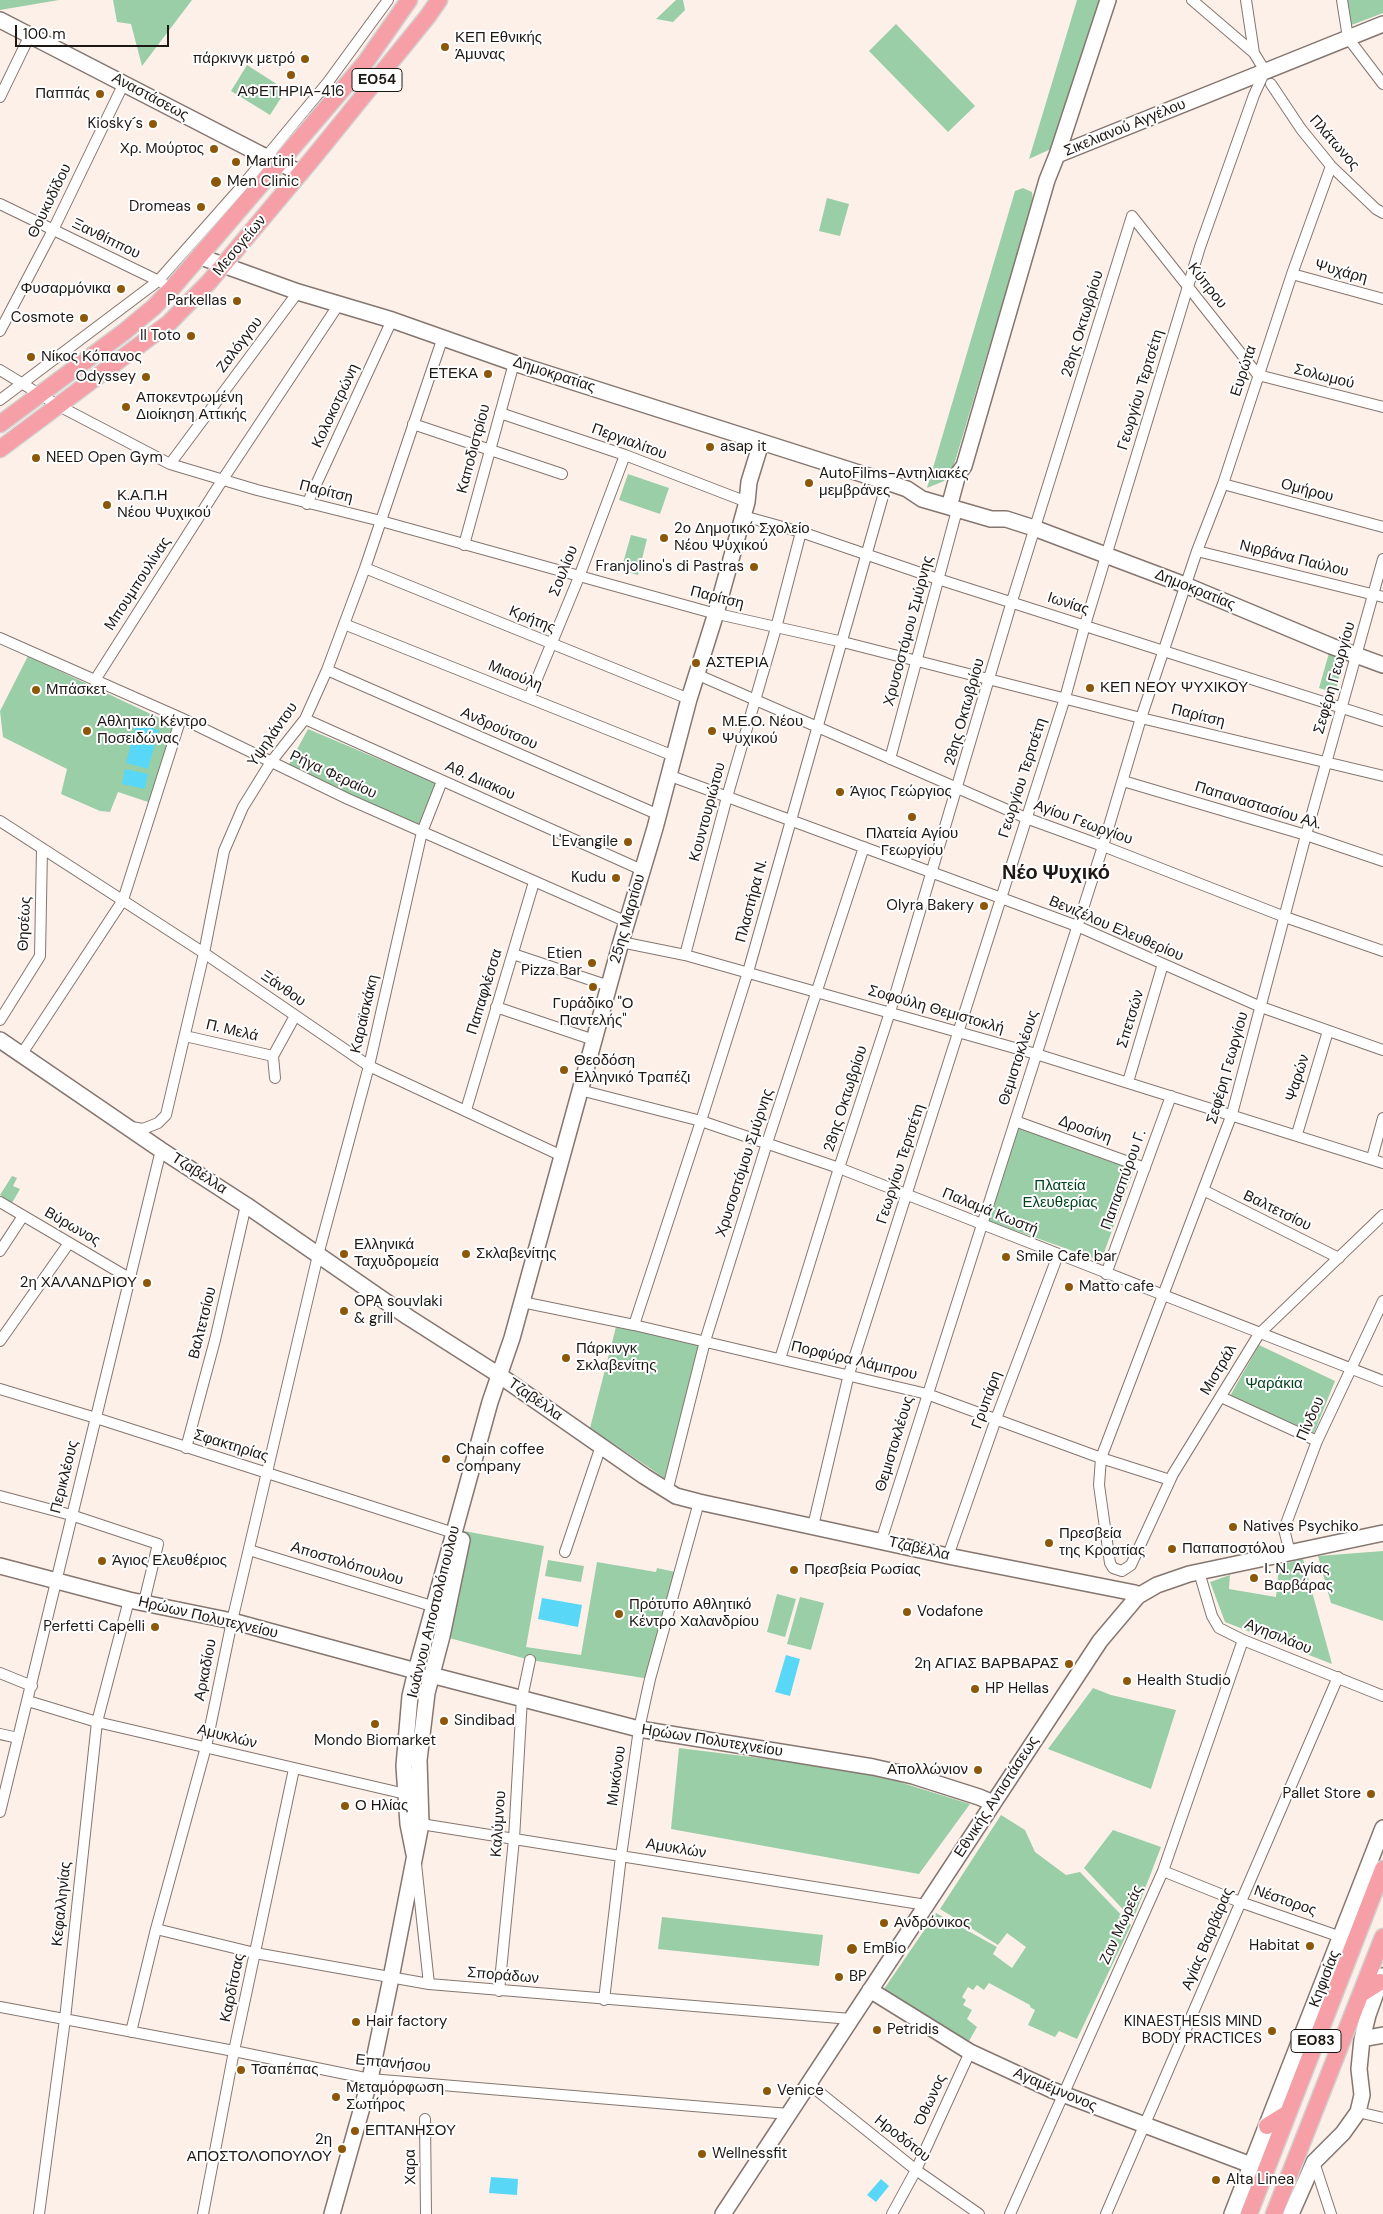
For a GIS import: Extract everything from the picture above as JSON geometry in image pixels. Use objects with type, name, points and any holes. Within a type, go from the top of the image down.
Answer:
[{"type":"main road","name":"Μεσογείων","points":[[0,424],[124,332],[173,288],[243,208],[273,160],[365,63],[409,0]]},
{"type":"main road","name":"Μεσογείων","points":[[0,449],[169,323],[224,266],[428,16],[439,0]]},
{"type":"main road","points":[[242,186],[243,208]]},
{"type":"main road","name":"Κηφισίας","points":[[1249,2214],[1383,1869]]},
{"type":"main road","name":"ΕΟ83","points":[[1274,2214],[1289,2204],[1361,1994],[1383,1937]]},
{"type":"main road","points":[[1340,1941],[1345,1966]]},
{"type":"main road","points":[[1361,1994],[1382,1978]]},
{"type":"main road","points":[[1267,2126],[1288,2113]]},
{"type":"street","name":"Μεσογείων","points":[[0,400],[158,281],[242,186],[273,160],[388,0]]},
{"type":"street","points":[[1057,155],[1108,0]]},
{"type":"street","points":[[1192,0],[1254,52]]},
{"type":"street","points":[[1246,0],[1254,52]]},
{"type":"street","points":[[1342,0],[1348,38],[1383,84]]},
{"type":"street","name":"Αναστάσεως","points":[[0,20],[301,173]]},
{"type":"street","name":"Σικελιανού Αγγέλου","points":[[955,504],[958,474],[964,466],[1047,180],[1057,155],[1268,78],[1348,38],[1383,24]]},
{"type":"street","points":[[0,97],[30,35]]},
{"type":"street","name":"Πλάτωνος","points":[[1254,52],[1268,78],[1301,129],[1331,166],[1376,209],[1383,213]]},
{"type":"street","name":"Γεωργίου Τερτσέτη","points":[[813,1526],[849,1374],[1065,698],[1085,625],[1188,287],[1254,95],[1268,78]]},
{"type":"street","name":"Θουκυδίδου","points":[[0,331],[53,230],[124,83]]},
{"type":"street","name":"Ευρώτα","points":[[1185,585],[1223,484],[1292,274],[1331,166]]},
{"type":"street","name":"Ξανθίππου","points":[[0,204],[173,288]]},
{"type":"street","name":"Κύπρου","points":[[1132,216],[1258,375]]},
{"type":"street","name":"28ης Οκτωβρίου","points":[[780,1359],[890,1012],[931,872],[958,789],[1034,528],[1132,216]]},
{"type":"street","name":"Δημοκρατίας","points":[[201,257],[298,292],[392,320],[766,444],[907,489],[925,490],[955,504],[993,510],[1006,519],[1185,585],[1356,656],[1383,665]]},
{"type":"street","name":"Ψυχάρη","points":[[1292,274],[1383,299]]},
{"type":"street","name":"Ζαλόγγου","points":[[170,464],[298,292]]},
{"type":"street","name":"Μπουμπουλίνας","points":[[94,680],[223,479],[339,304]]},
{"type":"street","name":"Κολοκοτρώνη","points":[[307,504],[392,320]]},
{"type":"street","name":"Υψηλάντου","points":[[127,1126],[143,1129],[158,1123],[166,1115],[204,953],[224,851],[243,808],[271,762],[306,719],[327,670],[365,568],[443,337]]},
{"type":"street","name":"Καποδιστρίου","points":[[464,544],[514,362]]},
{"type":"street","name":"Παρίτση","points":[[0,370],[59,406],[170,464],[307,504],[381,521],[579,577],[716,613],[842,642],[1141,718],[1383,776]]},
{"type":"street","name":"Σολωμού","points":[[1258,375],[1383,407]]},
{"type":"street","name":"Περγιαλίτου","points":[[500,413],[624,455],[745,509]]},
{"type":"street","points":[[413,424],[562,474]]},
{"type":"street","name":"25ης Μαρτίου","points":[[503,1378],[512,1361],[512,1338],[658,815],[688,699],[716,613],[745,509],[749,482],[766,444]]},
{"type":"street","name":"Σουλίου","points":[[529,698],[579,577],[624,455]]},
{"type":"street","name":"Πλαστήρα Ν.","points":[[634,1325],[748,972],[789,821],[818,727],[887,482]]},
{"type":"street","name":"Ομήρου","points":[[1223,484],[1383,526]]},
{"type":"street","name":"Χρυσοστόμου Σμύρνης","points":[[890,759],[938,579],[955,504]]},
{"type":"street","name":"Ιωνίας","points":[[745,509],[802,532],[938,579],[1012,601],[1341,709],[1383,721]]},
{"type":"street","name":"Κουντουριώτου","points":[[685,955],[727,797],[802,532]]},
{"type":"street","name":"Νιρβάνα Παύλου","points":[[1197,551],[1378,596]]},
{"type":"street","name":"Σεφέρη Γεωργίου","points":[[1122,1571],[1113,1568],[1110,1564],[1099,1485],[1101,1458],[1232,1114],[1341,709],[1356,656],[1378,596],[1383,560]]},
{"type":"street","name":"Κρήτης","points":[[365,568],[688,699]]},
{"type":"street","name":"Θεμιστοκλέους","points":[[881,1541],[1103,846],[1141,718],[1185,585]]},
{"type":"street","name":"Μιαούλη","points":[[344,624],[674,756]]},
{"type":"street","name":"Ρήγα Φεραίου","points":[[0,638],[181,718],[422,832],[627,922]]},
{"type":"street","name":"Ανδρούτσου","points":[[327,670],[658,815]]},
{"type":"street","name":"Αγίου Γεωργίου","points":[[696,674],[1026,818],[1285,917],[1383,951]]},
{"type":"street","points":[[21,1055],[123,900],[181,718]]},
{"type":"street","name":"Αθ. Διιακου","points":[[306,719],[642,870]]},
{"type":"street","name":"Βενιζέλου Ελευθερίου","points":[[668,775],[1077,926],[1261,1007],[1383,1050]]},
{"type":"street","name":"Καραϊσκάκη","points":[[318,1255],[369,1066],[422,832],[442,781]]},
{"type":"street","name":"Παπαναστασίου Αλ.","points":[[1123,781],[1306,835],[1383,860]]},
{"type":"street","name":"Ξάνθου","points":[[1,824],[42,848],[204,953],[369,1066],[562,1156]]},
{"type":"street","name":"Χρυσοστόμου Σμύρνης","points":[[668,1492],[705,1341],[766,1143],[864,847]]},
{"type":"street","name":"Θησέως","points":[[0,1020],[40,956],[42,848]]},
{"type":"street","name":"Παπαφλέσσα","points":[[466,1110],[534,882]]},
{"type":"street","name":"Σοφούλη Θεμιστοκλή","points":[[621,942],[685,955],[748,972],[1036,1054],[1383,1162]]},
{"type":"street","points":[[512,954],[609,986]]},
{"type":"street","name":"Σπετσών","points":[[1128,1082],[1163,964]]},
{"type":"street","points":[[496,1007],[594,1040]]},
{"type":"street","name":"Π. Μελά","points":[[275,1078],[274,1056],[295,1016]]},
{"type":"street","name":"Ψαρών","points":[[1297,1134],[1328,1031]]},
{"type":"street","name":"Π. Μελά","points":[[185,1036],[274,1056]]},
{"type":"street","name":"Τζαβέλλα","points":[[0,1040],[161,1150],[246,1205],[408,1317],[503,1378],[668,1492],[699,1502],[948,1556],[1135,1593],[1138,1596]]},
{"type":"street","name":"Παλαμά Κωστή","points":[[580,1090],[701,1122],[839,1168],[1349,1370],[1383,1381]]},
{"type":"street","name":"Παπασπύρου Γ.","points":[[1106,1274],[1171,1096]]},
{"type":"street","points":[[1372,1158],[1383,1118]]},
{"type":"street","name":"Δροσίνη","points":[[1015,1121],[1145,1168]]},
{"type":"street","name":"Περικλέους","points":[[0,1812],[2,1792],[32,1686],[71,1515],[161,1150]]},
{"type":"street","name":"Βαλτετσίου","points":[[1203,1190],[1339,1258]]},
{"type":"street","name":"Βύρωνος","points":[[0,1202],[129,1278]]},
{"type":"street","name":"Βαλτετσίου","points":[[186,1448],[215,1340],[246,1205]]},
{"type":"street","name":"Μιστράλ","points":[[1122,1571],[1131,1565],[1137,1556],[1170,1480],[1258,1334],[1383,1215]]},
{"type":"street","points":[[0,1251],[23,1216]]},
{"type":"street","points":[[0,1341],[69,1243]]},
{"type":"street","name":"Αρκαδίου","points":[[131,2032],[156,1929],[206,1747],[232,1621],[318,1255]]},
{"type":"street","name":"Γρυπάρη","points":[[948,1556],[996,1419],[1058,1255]]},
{"type":"street","name":"Πίνδου","points":[[1290,1553],[1284,1529],[1317,1441],[1383,1301]]},
{"type":"street","name":"Πορφύρα Λάμπρου","points":[[522,1302],[705,1341],[927,1394],[1101,1458],[1170,1480]]},
{"type":"street","name":"Ιωάννου Αποστολόπουλου","points":[[332,2214],[370,2079],[392,1978],[421,1824],[419,1760],[424,1673],[435,1607],[454,1533],[503,1378]]},
{"type":"street","name":"Ιωάννου Αποστολόπουλου","points":[[414,1854],[405,1795],[405,1745],[410,1696],[424,1673],[442,1636],[464,1531],[503,1378]]},
{"type":"street","name":"Σφακτηρίας","points":[[0,1389],[268,1472],[454,1533]]},
{"type":"street","points":[[1221,1397],[1317,1441]]},
{"type":"street","points":[[565,1552],[601,1446]]},
{"type":"street","points":[[0,1496],[71,1515]]},
{"type":"street","name":"Μυκόνου","points":[[604,2000],[621,1856],[639,1729],[650,1679],[699,1502]]},
{"type":"street","name":"Κεφαλληνίας","points":[[39,2214],[65,2019],[97,1722],[158,1544],[71,1515]]},
{"type":"street","name":"Εθνικής Αντιστάσεως","points":[[723,2214],[1100,1641],[1138,1596],[1157,1585],[1200,1572],[1383,1533]]},
{"type":"street","name":"Αποστολόπουλου","points":[[249,1550],[435,1607]]},
{"type":"street","name":"Ηρώων Πολυτεχνείου","points":[[0,1566],[137,1601],[232,1621],[639,1729],[873,1767],[913,1776],[993,1803]]},
{"type":"street","name":"Αγησιλάου","points":[[1200,1572],[1215,1624],[1225,1632],[1383,1696]]},
{"type":"street","name":"Ζαν Μωρεάς","points":[[1010,2214],[1163,1871],[1243,1640]]},
{"type":"street","name":"Καλύμνου","points":[[499,1991],[514,1839],[522,1698],[530,1660]]},
{"type":"street","points":[[0,1674],[32,1686]]},
{"type":"street","name":"Αγίας Βαρβάρας","points":[[1106,2214],[1338,1677]]},
{"type":"street","name":"Αμυκλών","points":[[28,1701],[97,1722],[405,1795],[421,1797]]},
{"type":"street","points":[[0,1734],[18,1738]]},
{"type":"street","name":"Καρδίτσας","points":[[203,2214],[234,2051],[294,1769]]},
{"type":"street","name":"Αμυκλών","points":[[421,1824],[926,1905]]},
{"type":"street","name":"Κηφισίας","points":[[1232,2214],[1383,1828]]},
{"type":"street","points":[[414,1854],[418,1871],[429,1984]]},
{"type":"street","name":"Νέστορος","points":[[1163,1871],[1340,1941]]},
{"type":"street","name":"Σποράδων","points":[[156,1929],[255,1953],[429,1984],[851,2019]]},
{"type":"street","points":[[1289,2204],[1314,2162],[1343,2133],[1358,2112],[1362,2095],[1359,2069],[1362,2039],[1368,2015],[1382,1978]]},
{"type":"street","name":"Αγαμέμνονος","points":[[870,1990],[970,2052],[1064,2095],[1251,2165]]},
{"type":"street","name":"Επτανήσου","points":[[0,2007],[234,2051],[370,2079],[789,2114]]},
{"type":"street","points":[[1362,2039],[1383,2035]]},
{"type":"street","name":"Όθωνος","points":[[892,2214],[916,2170],[970,2052]]},
{"type":"street","name":"Ηροδότου","points":[[809,2084],[916,2170],[979,2214]]},
{"type":"street","points":[[1358,2112],[1383,2118]]},
{"type":"street","name":"Χαρα","points":[[425,2119],[426,2214]]},
{"type":"street","points":[[1314,2162],[1331,2214]]},
{"type":"green space","points":[[0,0],[59,0],[0,10]]},
{"type":"green space","points":[[113,0],[192,0],[142,66],[131,24],[117,22]]},
{"type":"green space","points":[[676,0],[683,0],[685,10],[673,22],[656,19]]},
{"type":"green space","points":[[1077,0],[1104,0],[1053,148],[1029,159]]},
{"type":"green space","points":[[1345,0],[1383,0],[1383,13],[1349,26]]},
{"type":"green space","points":[[896,24],[975,106],[948,132],[869,51]]},
{"type":"green space","points":[[247,65],[286,90],[270,115],[231,91]]},
{"type":"green space","points":[[1023,188],[1032,192],[1033,201],[953,468],[944,481],[927,488],[1015,191]]},
{"type":"green space","points":[[827,198],[849,204],[840,236],[819,231]]},
{"type":"green space","points":[[628,474],[669,488],[660,514],[619,500]]},
{"type":"green space","points":[[631,535],[647,539],[638,575],[621,570]]},
{"type":"green space","points":[[1331,646],[1346,652],[1335,693],[1319,688]]},
{"type":"green space","name":"Αθλητικό Κέντρο Ποσειδώνας","points":[[28,656],[174,725],[151,803],[118,792],[110,812],[100,811],[61,794],[67,769],[3,737],[0,711]]},
{"type":"green space","points":[[308,729],[440,785],[422,827],[288,766]]},
{"type":"green space","name":"Πλατεία Ελευθερίας","points":[[1018,1128],[1134,1170],[1101,1261],[986,1220]]},
{"type":"green space","points":[[12,1176],[17,1178],[13,1186],[20,1189],[12,1203],[0,1195]]},
{"type":"green space","points":[[617,1323],[701,1344],[666,1479],[590,1428]]},
{"type":"green space","name":"Ψαράκια","points":[[1259,1345],[1335,1381],[1314,1433],[1230,1396]]},
{"type":"green space","points":[[464,1531],[544,1546],[526,1647],[581,1655],[597,1562],[656,1572],[657,1568],[680,1573],[650,1679],[530,1660],[442,1636]]},
{"type":"green space","points":[[1383,1551],[1383,1621],[1331,1603],[1318,1556]]},
{"type":"green space","points":[[1303,1559],[1332,1664],[1225,1622],[1210,1582],[1230,1575],[1229,1589],[1276,1597],[1279,1565]]},
{"type":"green space","points":[[548,1560],[584,1566],[581,1582],[545,1576]]},
{"type":"green space","points":[[777,1594],[796,1599],[785,1637],[767,1632]]},
{"type":"green space","points":[[800,1597],[824,1603],[811,1650],[787,1644]]},
{"type":"green space","points":[[1093,1688],[1111,1695],[1176,1710],[1151,1789],[1048,1749]]},
{"type":"green space","points":[[679,1748],[864,1771],[970,1804],[919,1874],[671,1829]]},
{"type":"green space","points":[[1001,1815],[1025,1830],[1035,1852],[1066,1875],[1080,1872],[1131,1925],[1077,2039],[1059,2031],[1055,2037],[1028,2025],[1035,2010],[1030,2005],[989,1983],[984,1990],[977,1985],[973,1990],[968,1987],[962,1997],[966,2000],[963,2005],[972,2010],[967,2019],[977,2027],[969,2041],[882,1992],[936,1913],[997,1947],[993,1954],[1012,1968],[1026,1947],[1007,1933],[998,1945],[940,1909]]},
{"type":"green space","points":[[1113,1830],[1161,1847],[1133,1920],[1084,1868]]},
{"type":"green space","points":[[662,1917],[823,1935],[819,1966],[658,1949]]},
{"type":"water","points":[[136,724],[159,730],[148,769],[126,763]]},
{"type":"water","points":[[125,769],[148,774],[145,789],[122,784]]},
{"type":"water","points":[[542,1598],[582,1605],[578,1627],[538,1619]]},
{"type":"water","points":[[786,1655],[800,1659],[790,1696],[775,1692]]},
{"type":"water","points":[[491,2177],[518,2179],[517,2195],[489,2193]]},
{"type":"water","points":[[881,2179],[889,2186],[876,2202],[867,2195]]},
{"type":"place","name":"ΚΕΠ Εθνικής Άμυνας","points":[[445,47]]},
{"type":"place","name":"πάρκινγκ μετρό","points":[[305,59]]},
{"type":"place","name":"ΑΦΕΤΗΡΙΑ-416","points":[[291,75]]},
{"type":"place","name":"Παππάς","points":[[100,94]]},
{"type":"place","name":"Kiosky´s","points":[[153,124]]},
{"type":"place","name":"Χρ. Μούρτος","points":[[214,149]]},
{"type":"place","name":"Martini","points":[[236,162]]},
{"type":"place","name":"Men Clinic","points":[[216,182]]},
{"type":"place","name":"Dromeas","points":[[201,207]]},
{"type":"place","name":"Φυσαρμόνικα","points":[[121,289]]},
{"type":"place","name":"Parkellas","points":[[237,301]]},
{"type":"place","name":"Cosmote","points":[[84,318]]},
{"type":"place","name":"Il Toto","points":[[191,336]]},
{"type":"place","name":"Νίκος Κόπανος","points":[[31,357]]},
{"type":"place","name":"ΕΤΕΚΑ","points":[[488,374]]},
{"type":"place","name":"Odyssey","points":[[146,377]]},
{"type":"place","name":"Αποκεντρωμένη Διοίκηση Αττικής","points":[[126,407]]},
{"type":"place","name":"asap it","points":[[710,447]]},
{"type":"place","name":"NEED Open Gym","points":[[36,458]]},
{"type":"place","name":"AutoFilms-Αντηλιακές μεμβράνες","points":[[809,483]]},
{"type":"place","name":"Κ.Α.Π.Η Νέου Ψυχικού","points":[[107,505]]},
{"type":"place","name":"2ο Δημοτικό Σχολείο Νέου Ψυχικού","points":[[664,538]]},
{"type":"place","name":"Franjolino's di Pastras","points":[[754,567]]},
{"type":"place","name":"ΑΣΤΕΡΙΑ","points":[[696,663]]},
{"type":"place","name":"ΚΕΠ ΝΕΟΥ ΨΥΧΙΚΟΥ","points":[[1090,688]]},
{"type":"place","name":"Μπάσκετ","points":[[36,690]]},
{"type":"place","name":"Αθλητικό Κέντρο Ποσειδώνας","points":[[87,731]]},
{"type":"place","name":"Μ.Ε.Ο. Νέου Ψυχικού","points":[[712,731]]},
{"type":"place","name":"Άγιος Γεώργιος","points":[[840,792]]},
{"type":"place","name":"Πλατεία Αγίου Γεωργίου","points":[[912,817]]},
{"type":"place","name":"L'Evangile","points":[[628,842]]},
{"type":"place","name":"Kudu","points":[[616,878]]},
{"type":"place","name":"Olyra Bakery","points":[[984,906]]},
{"type":"place","name":"Etien Pizza Bar","points":[[592,963]]},
{"type":"place","name":"Γυράδικο \"Ο Παντελής\"","points":[[593,987]]},
{"type":"place","name":"Θεοδόση Ελληνικό Τραπέζι","points":[[564,1070]]},
{"type":"place","name":"Ελληνικά Ταχυδρομεία","points":[[344,1254]]},
{"type":"place","name":"Σκλαβενίτης","points":[[466,1254]]},
{"type":"place","name":"Smile Cafe bar","points":[[1006,1257]]},
{"type":"place","name":"2η ΧΑΛΑΝΔΡΙΟΥ","points":[[147,1283]]},
{"type":"place","name":"Matto cafe","points":[[1069,1287]]},
{"type":"place","name":"OPA souvlaki & grill","points":[[344,1311]]},
{"type":"place","name":"Πάρκινγκ Σκλαβενίτης","points":[[566,1358]]},
{"type":"place","name":"Chain coffee company","points":[[446,1459]]},
{"type":"place","name":"Natives Psychiko","points":[[1233,1527]]},
{"type":"place","name":"Πρεσβεία της Κροατίας","points":[[1049,1543]]},
{"type":"place","name":"Παπαποστόλου","points":[[1172,1549]]},
{"type":"place","name":"Άγιος Ελευθέριος","points":[[102,1561]]},
{"type":"place","name":"Πρεσβεία Ρωσίας","points":[[794,1570]]},
{"type":"place","name":"Ι. Ν. Αγίας Βαρβάρας","points":[[1254,1578]]},
{"type":"place","name":"Vodafone","points":[[907,1612]]},
{"type":"place","name":"Πρότυπο Αθλητικό Κέντρο Χαλανδρίου","points":[[619,1614]]},
{"type":"place","name":"Perfetti Capelli","points":[[155,1627]]},
{"type":"place","name":"2η ΑΓΙΑΣ ΒΑΡΒΑΡΑΣ","points":[[1069,1664]]},
{"type":"place","name":"Health Studio","points":[[1127,1681]]},
{"type":"place","name":"HP Hellas","points":[[975,1689]]},
{"type":"place","name":"Sindibad","points":[[444,1721]]},
{"type":"place","name":"Mondo Biomarket","points":[[375,1724]]},
{"type":"place","name":"Απολλώνιον","points":[[978,1770]]},
{"type":"place","name":"Pallet Store","points":[[1371,1794]]},
{"type":"place","name":"Ο Ηλίας","points":[[345,1806]]},
{"type":"place","name":"Ανδρόνικος","points":[[884,1923]]},
{"type":"place","name":"Habitat","points":[[1310,1946]]},
{"type":"place","name":"EmBio","points":[[852,1949]]},
{"type":"place","name":"BP","points":[[839,1977]]},
{"type":"place","name":"Hair factory","points":[[356,2022]]},
{"type":"place","name":"Petridis","points":[[877,2030]]},
{"type":"place","name":"KINAESTHESIS MIND BODY PRACTICES","points":[[1272,2031]]},
{"type":"place","name":"Τσαπέπας","points":[[241,2070]]},
{"type":"place","name":"Venice","points":[[767,2091]]},
{"type":"place","name":"Μεταμόρφωση Σωτήρος","points":[[336,2097]]},
{"type":"place","name":"ΕΠΤΑΝΗΣΟΥ","points":[[355,2131]]},
{"type":"place","name":"2η ΑΠΟΣΤΟΛΟΠΟΥΛΟΥ","points":[[342,2149]]},
{"type":"place","name":"Wellnessfit","points":[[702,2154]]},
{"type":"place","name":"Alta Linea","points":[[1216,2180]]},
{"type":"district","name":"Νέο Ψυχικό","points":[[1056,874]]}]
